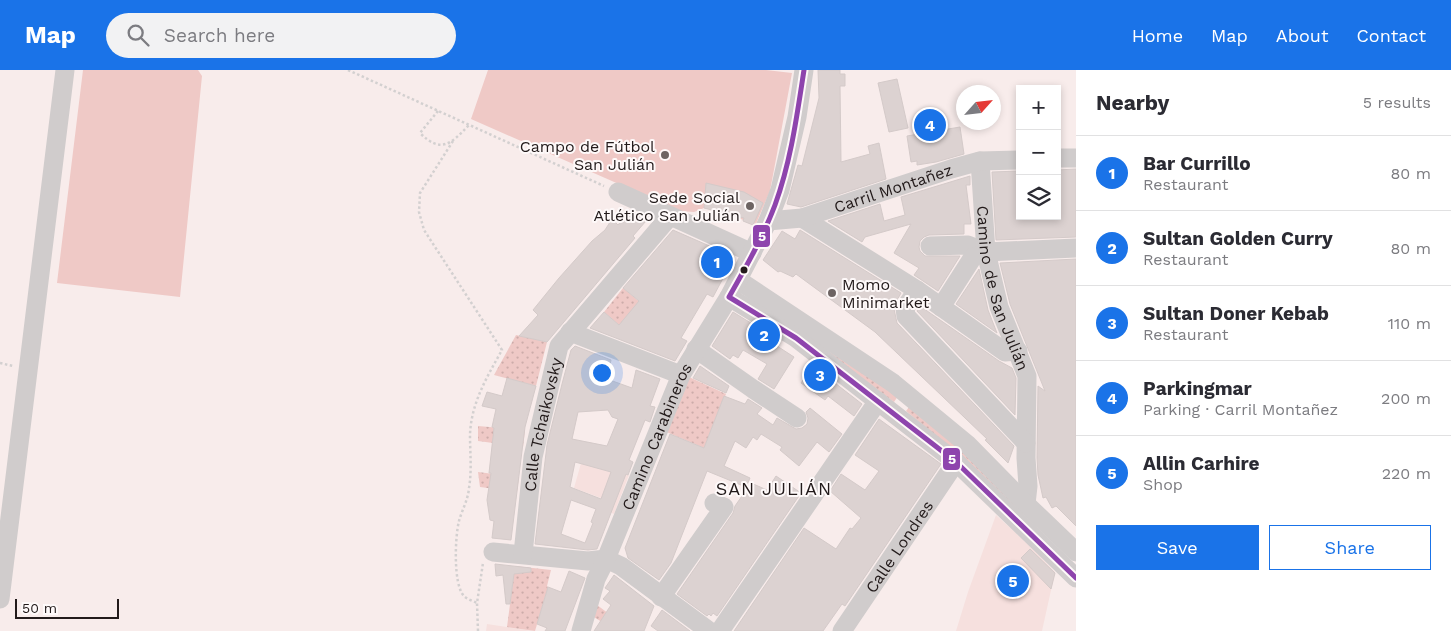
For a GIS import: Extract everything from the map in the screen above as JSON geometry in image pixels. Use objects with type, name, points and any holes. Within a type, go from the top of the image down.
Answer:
[{"type":"street","points":[[0,599],[65,70]]},
{"type":"street","name":"Camino Carabineros","points":[[581,631],[596,579],[606,559],[681,375],[729,297],[768,222],[780,190],[797,118],[804,70]]},
{"type":"street","points":[[1061,158],[1076,158]]},
{"type":"street","name":"Carril Montañez","points":[[768,222],[802,218],[980,161],[1016,160]]},
{"type":"street","name":"Camino de San Julián","points":[[980,161],[986,252],[1000,307],[1027,376],[1026,443],[1028,486],[1026,504]]},
{"type":"street","points":[[618,192],[752,253]]},
{"type":"street","name":"Calle Tchaikovsky","points":[[523,554],[533,457],[559,346],[670,216]]},
{"type":"street","points":[[802,218],[917,290],[1006,352],[1018,350]]},
{"type":"street","points":[[930,246],[968,245],[986,252]]},
{"type":"street","points":[[941,307],[973,257],[986,252],[1076,248]]},
{"type":"street","points":[[738,280],[893,383],[967,444],[1076,552]]},
{"type":"street","points":[[917,290],[905,308],[906,316],[1026,443]]},
{"type":"street","points":[[729,297],[796,338],[956,462],[1076,578]]},
{"type":"street","points":[[570,332],[681,375]]},
{"type":"street","points":[[696,349],[797,418]]},
{"type":"street","points":[[720,631],[878,401]]},
{"type":"street","name":"Calle Londres","points":[[842,631],[956,462]]},
{"type":"street","points":[[661,596],[724,507],[714,503]]},
{"type":"street","points":[[493,552],[588,561],[606,559],[621,566],[708,631]]},
{"type":"path","points":[[348,70],[618,192]]},
{"type":"path","points":[[438,111],[420,133],[430,143],[442,146],[454,141]]},
{"type":"path","points":[[469,125],[454,141],[420,193],[419,212],[424,230],[502,350],[482,386],[476,403],[470,433],[471,472],[469,490],[459,522],[456,546],[459,586],[464,596],[477,603]]},
{"type":"path","points":[[478,631],[477,603],[482,567],[487,555],[493,552]]},
{"type":"shaded area","points":[[83,70],[198,70],[202,76],[180,297],[57,283]]},
{"type":"shaded area","name":"Campo de Fútbol San Julián","points":[[488,70],[766,70],[792,73],[770,191],[755,226],[733,215],[704,208],[694,212],[680,211],[471,119]]},
{"type":"shaded area","points":[[623,288],[647,308],[627,332],[604,312]]},
{"type":"shaded area","points":[[516,335],[547,342],[536,386],[494,375]]},
{"type":"shaded area","points":[[805,336],[898,396],[894,402]]},
{"type":"shaded area","points":[[689,377],[726,394],[704,448],[664,431]]},
{"type":"shaded area","points":[[910,406],[963,451],[1037,527],[960,456],[906,411]]},
{"type":"shaded area","points":[[478,426],[525,430],[523,447],[478,441]]},
{"type":"shaded area","points":[[587,442],[608,446],[620,471],[629,475],[614,514],[598,507],[601,498],[574,488]]},
{"type":"shaded area","points":[[478,472],[519,477],[517,492],[480,487]]},
{"type":"shaded area","points":[[996,515],[1055,572],[1042,631],[956,631]]},
{"type":"shaded area","points":[[515,566],[551,570],[535,631],[507,627]]},
{"type":"shaded area","points":[[597,605],[632,631],[617,631],[592,616]]},
{"type":"shaded area","points":[[487,624],[533,631],[486,631]]},
{"type":"building","points":[[818,70],[840,70],[840,74],[845,74],[845,86],[840,86],[841,162],[870,154],[868,146],[879,143],[886,179],[801,207],[787,204],[798,165],[802,166],[819,98]]},
{"type":"building","points":[[897,79],[908,128],[889,132],[878,83]]},
{"type":"building","points":[[956,128],[956,130],[960,130],[964,154],[917,165],[917,161],[911,162],[907,136]]},
{"type":"building","points":[[1076,169],[1076,237],[996,240],[992,172],[1016,171],[1016,220],[1061,220],[1061,170]]},
{"type":"building","points":[[970,176],[970,185],[966,185],[971,224],[964,224],[964,234],[929,235],[920,241],[920,251],[925,256],[960,256],[938,291],[914,275],[919,268],[894,253],[911,224],[865,237],[862,242],[828,221],[880,204],[884,221],[905,215],[901,197]]},
{"type":"building","points":[[706,183],[744,192],[763,203],[753,225],[743,221],[744,218],[704,208]]},
{"type":"building","points":[[631,210],[646,221],[633,236],[635,238],[547,342],[519,336],[538,315],[533,310],[559,278],[592,241],[605,230],[612,219],[618,225]]},
{"type":"building","points":[[673,230],[730,255],[727,260],[729,267],[713,297],[707,294],[681,338],[687,341],[675,361],[590,328],[604,312],[619,325],[639,301],[623,288]]},
{"type":"building","points":[[800,230],[901,293],[894,309],[897,323],[1014,446],[1008,463],[985,440],[987,439],[875,332],[796,274],[793,277],[780,271],[778,272],[763,260],[782,231],[795,239]]},
{"type":"building","points":[[1076,259],[1076,526],[1056,506],[1052,508],[1046,497],[1043,498],[1038,475],[1037,458],[1038,386],[1045,391],[1010,304],[1000,263]]},
{"type":"building","points":[[979,269],[988,310],[997,333],[956,304]]},
{"type":"building","points":[[920,306],[1012,368],[1016,378],[1015,415],[917,311]]},
{"type":"building","points":[[733,312],[780,341],[777,346],[794,357],[774,389],[758,379],[767,364],[743,350],[738,358],[733,355],[730,359],[712,346]]},
{"type":"building","points":[[575,346],[611,360],[607,379],[632,388],[636,370],[660,379],[650,406],[655,407],[650,422],[645,420],[629,460],[633,462],[628,475],[626,474],[597,549],[588,550],[535,544],[547,445],[571,350]],"holes":[[[608,410],[612,417],[618,419],[607,446],[572,439],[578,412]],[[575,462],[611,472],[601,499],[570,487]],[[571,500],[596,509],[585,543],[561,534]]]},
{"type":"building","points":[[700,366],[729,386],[726,393],[693,378]]},
{"type":"building","points":[[813,366],[862,404],[854,416],[828,396],[825,400],[801,383]]},
{"type":"building","points":[[507,378],[536,386],[525,427],[511,540],[492,538],[494,521],[490,520],[487,500],[491,473],[489,473],[494,428],[492,427],[496,409],[482,406],[487,392],[502,396]]},
{"type":"building","points":[[724,396],[745,404],[748,399],[762,408],[757,414],[773,425],[777,418],[796,429],[802,428],[807,424],[806,412],[810,408],[842,434],[829,452],[817,442],[799,466],[780,450],[782,447],[761,434],[757,440],[753,437],[746,448],[735,441],[724,466],[750,478],[746,487],[707,471],[671,563],[659,580],[628,558],[625,548],[670,434],[704,448]]},
{"type":"building","points":[[879,419],[941,464],[845,606],[842,604],[823,631],[734,631],[804,528],[836,549],[850,528],[852,529],[861,518],[830,491],[841,474],[865,490],[879,471],[855,455]]},
{"type":"building","points":[[776,476],[801,493],[717,616],[713,613],[711,616],[709,614],[707,616],[677,594],[733,513],[735,506],[751,483],[767,490]]},
{"type":"building","points":[[1030,549],[1055,573],[1051,589],[1021,558]]},
{"type":"building","points":[[495,564],[531,568],[531,572],[514,574],[510,604],[506,604],[503,575],[496,576]]},
{"type":"building","points":[[569,571],[585,578],[565,631],[545,631],[547,628],[537,624],[548,587],[561,592]]},
{"type":"building","points":[[614,575],[654,606],[644,631],[594,631],[611,605],[603,599],[610,591],[605,588]]},
{"type":"building","points":[[662,610],[690,631],[658,631],[651,626]]},
{"type":"transit line","name":"5","points":[[804,70],[793,138],[781,188],[760,240],[729,297],[796,338],[956,462],[1076,578]]},
{"type":"place","name":"Parkingmar","points":[[930,125]]},
{"type":"place","name":"Campo de Fútbol San Julián","points":[[665,155]]},
{"type":"place","name":"Sede Social Atlético San Julián","points":[[750,206]]},
{"type":"place","name":"Bar Currillo","points":[[717,262]]},
{"type":"place","name":"Momo Minimarket","points":[[832,293]]},
{"type":"place","name":"Sultan Golden Curry","points":[[764,335]]},
{"type":"place","name":"Sultan Doner Kebab","points":[[820,375]]},
{"type":"place","name":"Allin Carhire","points":[[1013,581]]},
{"type":"district","name":"SAN JULIÁN","points":[[774,488]]}]
